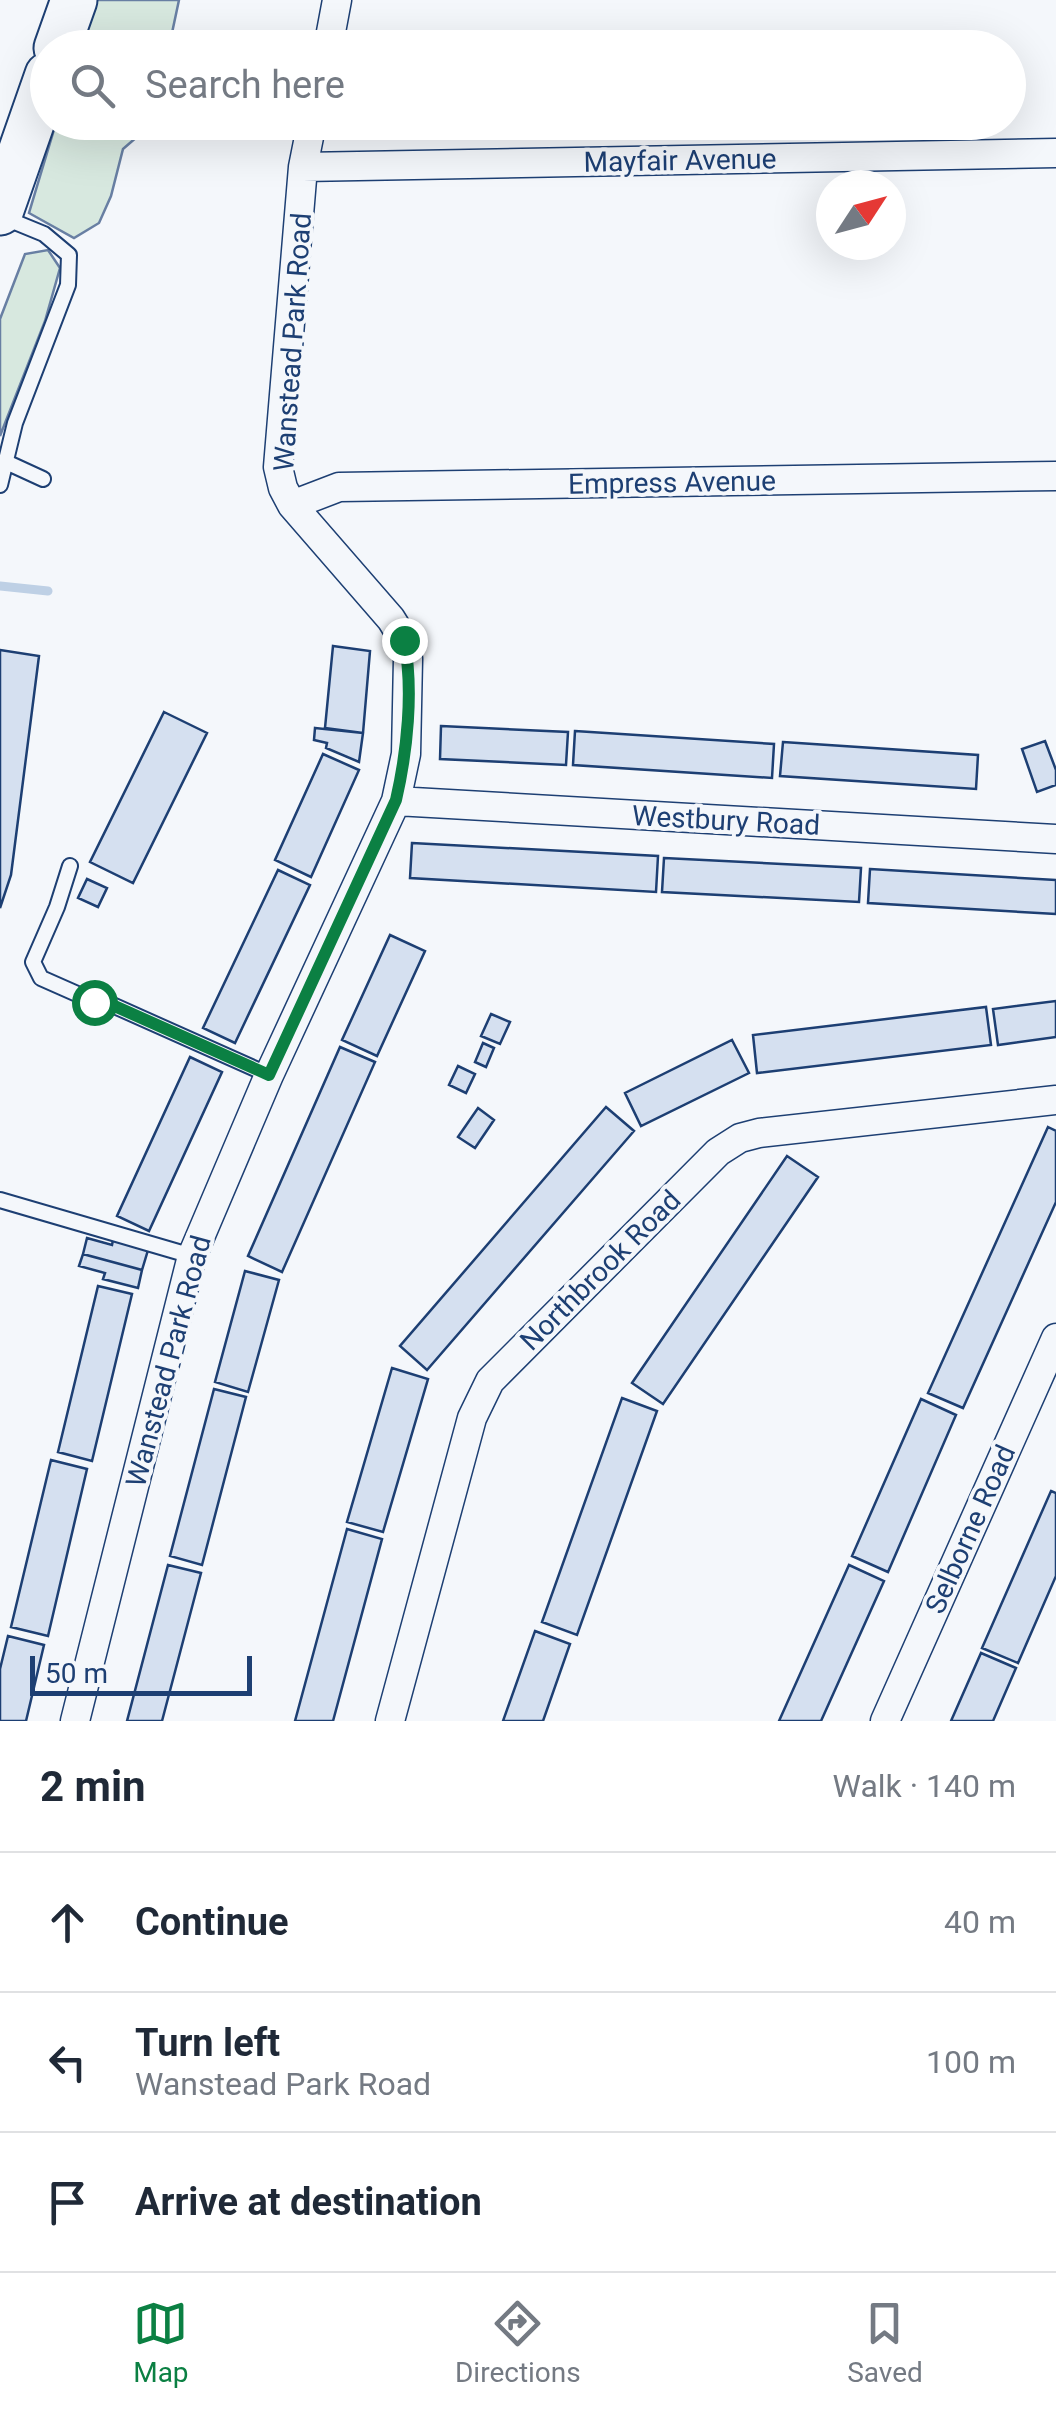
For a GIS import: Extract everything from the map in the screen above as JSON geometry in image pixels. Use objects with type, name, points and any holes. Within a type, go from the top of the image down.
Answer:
[{"type":"highway","points":[[63,30],[74,0]]},
{"type":"highway","points":[[0,214],[30,127]]},
{"type":"street","points":[[331,30],[337,0]]},
{"type":"street","name":"Wanstead Park Road","points":[[75,1721],[192,1256],[269,1075],[396,800],[406,754],[408,659],[404,640],[392,618],[292,506],[278,467],[309,140]]},
{"type":"street","name":"Mayfair Avenue","points":[[304,168],[1056,153]]},
{"type":"street","name":"Empress Avenue","points":[[292,506],[339,487],[1056,476]]},
{"type":"street","name":"Westbury Road","points":[[396,800],[1056,839]]},
{"type":"street","name":"Northbrook Road","points":[[390,1721],[472,1418],[490,1380],[718,1152],[759,1132],[1056,1100]]},
{"type":"street","name":"Selborne Road","points":[[885,1721],[1056,1338]]},
{"type":"lane","points":[[0,214],[44,234],[69,255],[68,285],[15,424],[0,486]]},
{"type":"lane","points":[[6,462],[43,479]]},
{"type":"lane","points":[[70,866],[32,962],[42,978],[269,1075]]},
{"type":"lane","points":[[0,1200],[192,1256]]},
{"type":"shaded area","points":[[94,0],[179,0],[173,30],[84,30]]},
{"type":"shaded area","points":[[51,140],[133,140],[123,149],[111,196],[99,223],[74,238],[29,213]]},
{"type":"shaded area","points":[[48,250],[60,268],[45,321],[0,436],[0,319],[25,254]]},
{"type":"building","points":[[333,646],[370,651],[363,733],[325,728]]},
{"type":"building","points":[[0,650],[39,656],[11,875],[0,908]]},
{"type":"building","points":[[164,712],[207,733],[133,883],[90,862]]},
{"type":"building","points":[[441,726],[568,732],[566,765],[440,759]]},
{"type":"building","points":[[315,728],[363,733],[359,762],[326,748],[327,743],[314,740]]},
{"type":"building","points":[[575,731],[774,744],[772,778],[573,765]]},
{"type":"building","points":[[1045,741],[1056,770],[1056,785],[1037,792],[1022,749]]},
{"type":"building","points":[[783,742],[978,755],[976,789],[780,776]]},
{"type":"building","points":[[323,754],[359,770],[311,877],[275,860]]},
{"type":"building","points":[[412,843],[658,856],[656,892],[410,878]]},
{"type":"building","points":[[664,858],[861,868],[859,902],[662,892]]},
{"type":"building","points":[[870,869],[1056,880],[1056,914],[868,903]]},
{"type":"building","points":[[278,870],[310,885],[235,1043],[203,1028]]},
{"type":"building","points":[[87,879],[107,888],[98,907],[78,898]]},
{"type":"building","points":[[390,935],[425,951],[377,1056],[342,1040]]},
{"type":"building","points":[[1056,1001],[1056,1037],[998,1045],[993,1009]]},
{"type":"building","points":[[986,1007],[991,1045],[757,1073],[753,1035]]},
{"type":"building","points":[[491,1014],[510,1022],[500,1044],[481,1036]]},
{"type":"building","points":[[732,1040],[749,1073],[641,1126],[625,1093]]},
{"type":"building","points":[[483,1043],[494,1048],[486,1067],[475,1062]]},
{"type":"building","points":[[340,1047],[375,1062],[282,1272],[248,1256]]},
{"type":"building","points":[[190,1057],[222,1072],[149,1231],[117,1216]]},
{"type":"building","points":[[458,1066],[475,1074],[466,1093],[449,1085]]},
{"type":"building","points":[[606,1107],[634,1131],[427,1370],[400,1346]]},
{"type":"building","points":[[478,1108],[494,1120],[475,1148],[458,1137]]},
{"type":"building","points":[[1048,1127],[1056,1131],[1056,1202],[963,1408],[928,1393]]},
{"type":"building","points":[[787,1156],[818,1177],[663,1404],[632,1383]]},
{"type":"building","points":[[87,1238],[112,1245],[113,1240],[148,1250],[142,1270],[83,1254]]},
{"type":"building","points":[[83,1254],[142,1270],[138,1288],[103,1279],[105,1273],[79,1266]]},
{"type":"building","points":[[245,1271],[279,1280],[248,1392],[215,1382]]},
{"type":"building","points":[[98,1286],[132,1294],[92,1461],[58,1452]]},
{"type":"building","points":[[392,1368],[428,1379],[383,1532],[347,1522]]},
{"type":"building","points":[[214,1389],[246,1397],[202,1565],[170,1556]]},
{"type":"building","points":[[622,1398],[657,1411],[577,1635],[542,1622]]},
{"type":"building","points":[[921,1399],[956,1415],[888,1572],[852,1556]]},
{"type":"building","points":[[51,1460],[87,1469],[48,1636],[11,1627]]},
{"type":"building","points":[[1051,1491],[1056,1493],[1056,1576],[1018,1663],[982,1648]]},
{"type":"building","points":[[347,1529],[382,1539],[333,1721],[295,1721]]},
{"type":"building","points":[[168,1565],[201,1573],[162,1721],[127,1721]]},
{"type":"building","points":[[849,1565],[884,1581],[821,1721],[779,1721]]},
{"type":"building","points":[[535,1631],[570,1644],[543,1721],[503,1721]]},
{"type":"building","points":[[8,1636],[44,1645],[26,1721],[0,1721],[0,1669]]},
{"type":"building","points":[[981,1653],[1016,1668],[993,1721],[951,1721]]},
{"type":"waterway","points":[[0,586],[48,591]]},
{"type":"route","points":[[94,1002],[110,1004],[269,1075],[396,800],[406,754],[408,659],[404,640]]}]
